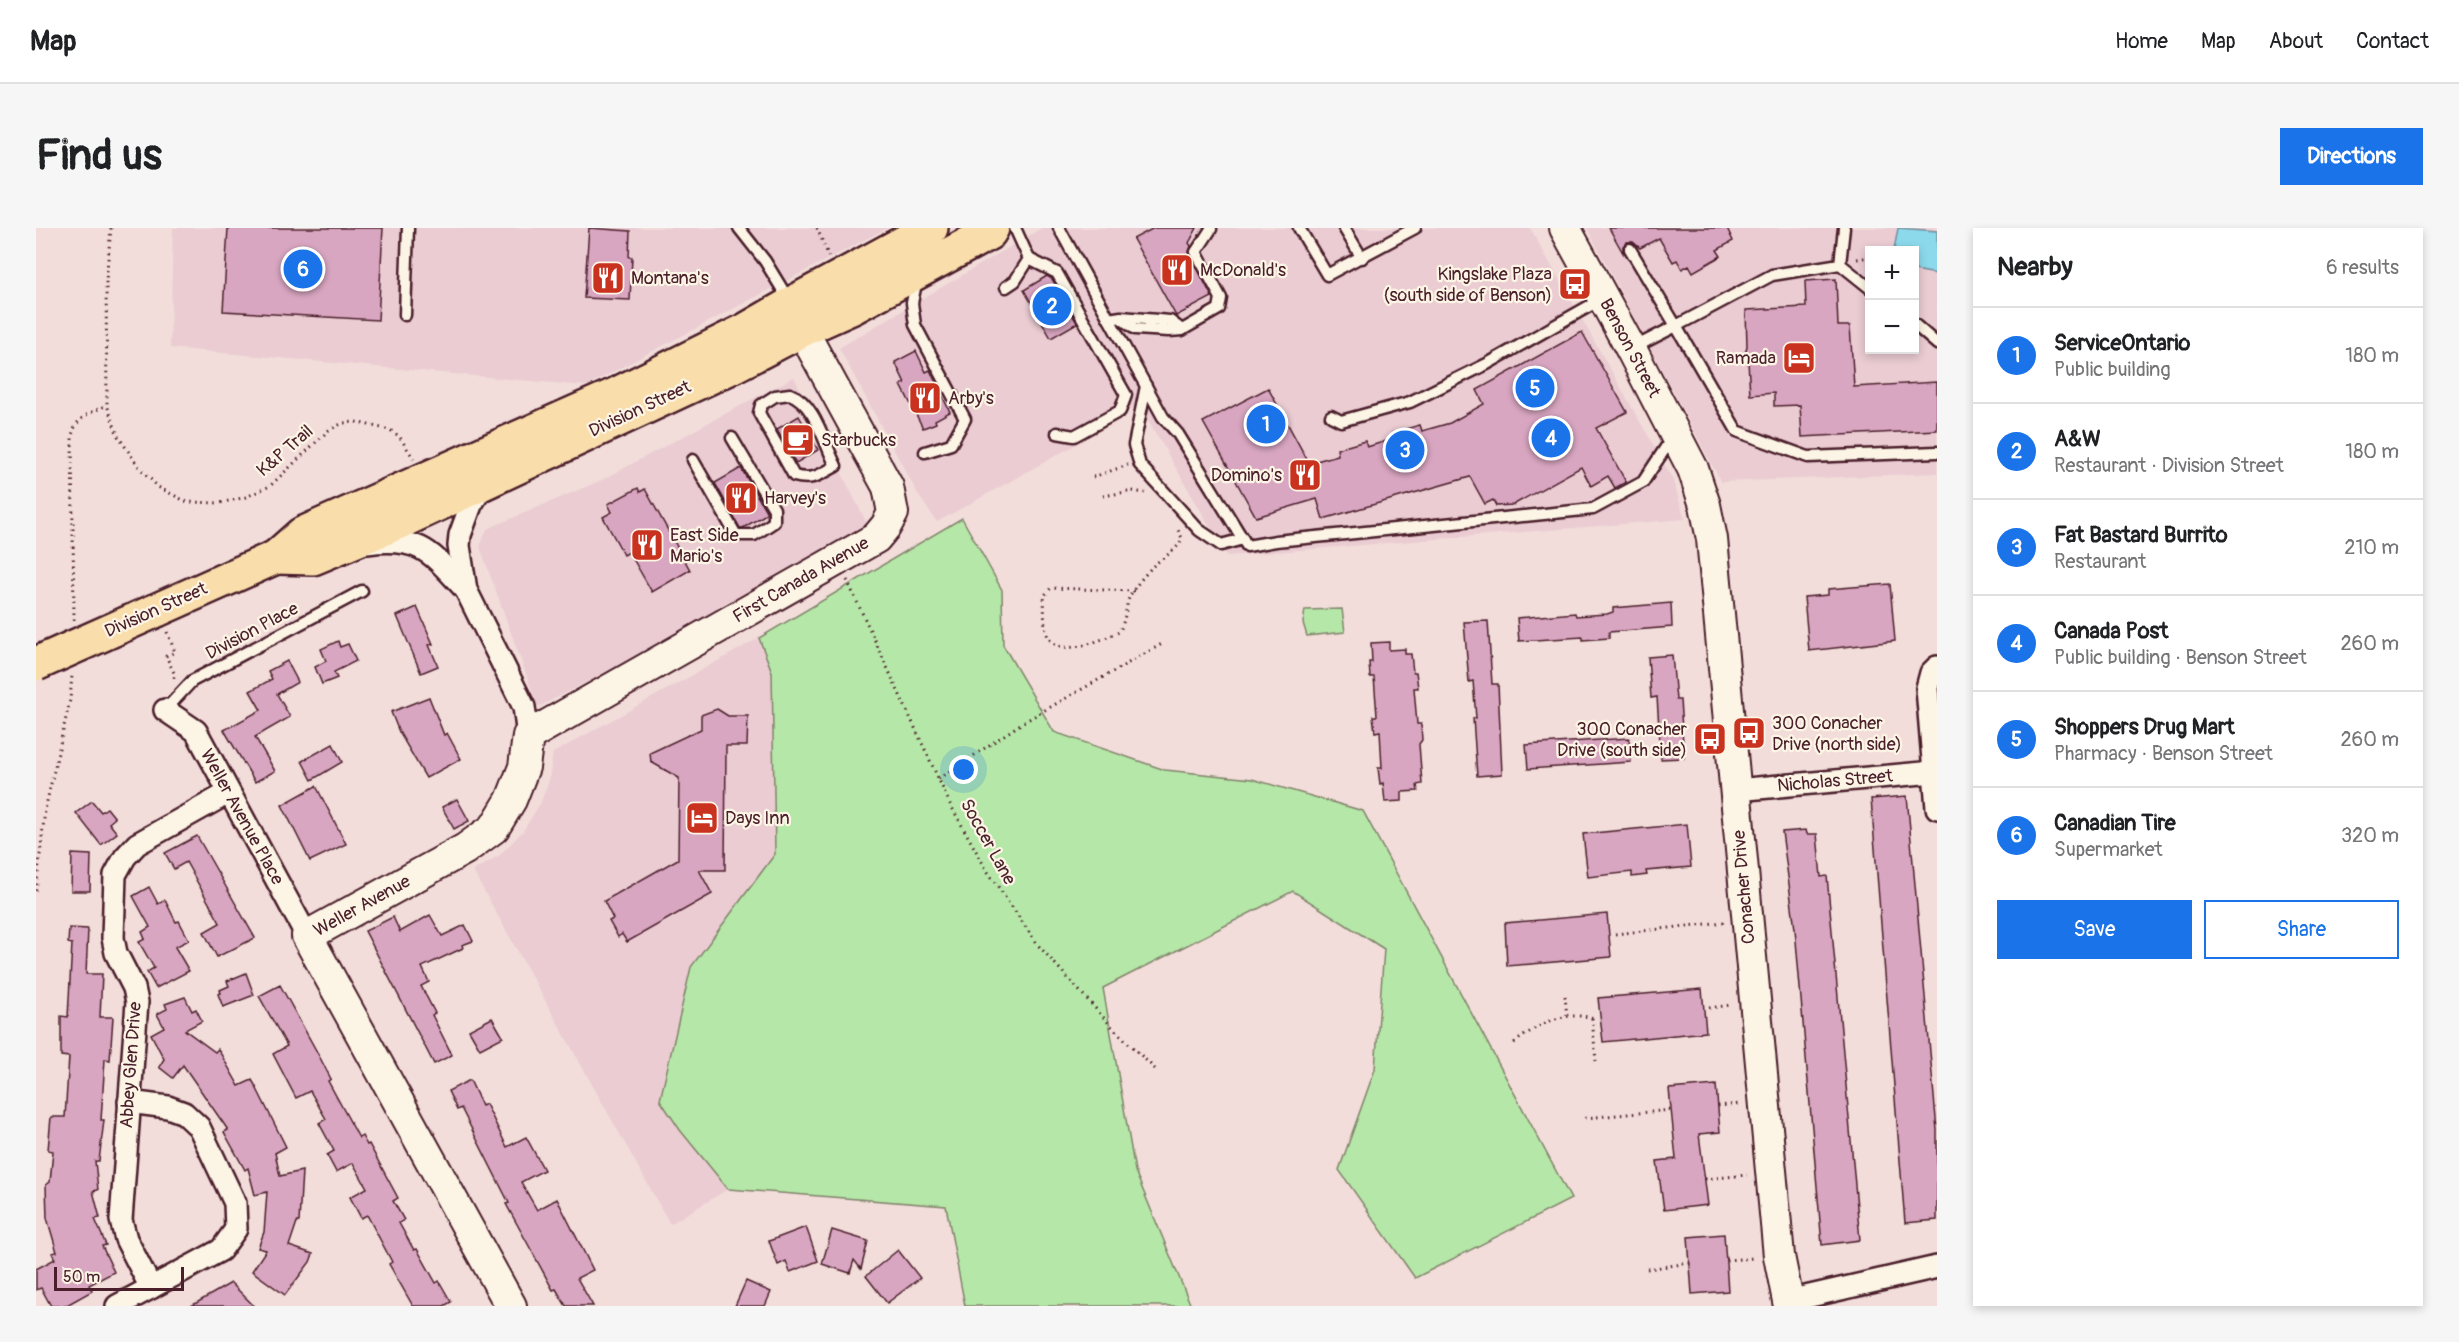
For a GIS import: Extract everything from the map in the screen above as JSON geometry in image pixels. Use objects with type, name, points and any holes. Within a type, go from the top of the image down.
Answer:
[{"type":"main road","name":"Division Street","points":[[276,557],[313,558],[405,519],[729,368],[797,316],[931,228]]},
{"type":"main road","name":"Division Street","points":[[36,664],[162,621],[276,557],[302,534],[617,394],[746,330],[797,316],[851,308],[989,233],[992,228]]},
{"type":"street","name":"Benson Street","points":[[1565,228],[1693,469]]},
{"type":"street","name":"First Canada Avenue","points":[[528,736],[876,538],[886,526],[893,513],[888,487],[797,316]]},
{"type":"street","name":"Conacher Drive","points":[[1693,469],[1705,505],[1712,539],[1779,1256],[1789,1304]]},
{"type":"street","name":"Weller Avenue","points":[[466,590],[459,546],[460,535],[471,505],[485,482]]},
{"type":"street","name":"Weller Avenue","points":[[339,546],[385,540],[416,544],[435,557],[466,590],[524,707],[528,736],[524,767],[511,800],[494,828],[465,849],[308,936],[511,1306]]},
{"type":"street","points":[[1937,666],[1931,674],[1927,688],[1937,808]]},
{"type":"street","name":"Weller Avenue Place","points":[[165,710],[196,731],[308,936]]},
{"type":"street","name":"Nicholas Street","points":[[1736,790],[1934,772]]},
{"type":"street","name":"Abbey Glen Drive","points":[[151,1288],[126,1239],[121,1220],[137,1002],[134,988],[116,953],[113,938],[115,875],[124,857],[136,844],[228,793]]},
{"type":"street","points":[[117,1306],[221,1250],[236,1229],[235,1203],[199,1126],[184,1113],[176,1110],[129,1102]]},
{"type":"street","points":[[1789,1304],[1937,1267]]},
{"type":"lane","points":[[405,315],[408,228]]},
{"type":"lane","points":[[739,228],[765,261],[797,316]]},
{"type":"lane","points":[[1015,228],[1029,259],[1057,273],[1126,395],[1120,411],[1074,436],[1057,433]]},
{"type":"lane","points":[[1059,228],[1163,417],[1178,434],[1247,546],[1276,541],[1593,509],[1643,482],[1675,434]]},
{"type":"lane","points":[[1299,228],[1327,275],[1415,228]]},
{"type":"lane","points":[[1840,264],[1844,228]]},
{"type":"lane","points":[[1109,319],[1121,317],[1170,321],[1182,330],[1218,309],[1221,298],[1196,252],[1211,229]]},
{"type":"lane","points":[[1349,230],[1362,258]]},
{"type":"lane","points":[[1630,249],[1737,431],[1808,457],[1937,452]]},
{"type":"lane","points":[[1006,287],[1015,281],[1029,259]]},
{"type":"lane","points":[[1631,349],[1772,275],[1840,264],[1865,285]]},
{"type":"lane","points":[[919,271],[912,303],[915,325],[965,419],[951,444],[925,452]]},
{"type":"lane","points":[[1331,416],[1341,421],[1410,402],[1487,364],[1603,298]]},
{"type":"lane","points":[[1919,328],[1937,344]]},
{"type":"lane","points":[[1146,386],[1134,446],[1138,461],[1199,530],[1221,545],[1243,539]]},
{"type":"lane","points":[[790,394],[800,398],[810,409],[836,466],[816,478],[806,480],[794,476],[759,413],[761,405],[775,396],[790,394]]},
{"type":"lane","points":[[693,460],[735,535],[754,535],[774,522],[774,509],[732,438]]},
{"type":"lane","name":"Division Place","points":[[165,710],[192,681],[362,591]]},
{"type":"path","name":"K&P Trail","points":[[111,228],[106,280],[107,405],[118,436],[139,467],[158,487],[188,502],[220,503],[246,497],[270,486],[329,430],[343,423],[356,422],[390,430],[399,436],[419,468]]},
{"type":"path","points":[[817,228],[830,258]]},
{"type":"path","points":[[74,630],[72,436],[78,421],[107,405]]},
{"type":"path","points":[[1093,477],[1138,461]]},
{"type":"path","points":[[1103,496],[1132,490],[1151,497]]},
{"type":"path","points":[[1134,591],[1051,588],[1044,596],[1047,634],[1055,645],[1066,649],[1119,632],[1125,623],[1129,598],[1153,566],[1180,544],[1182,538],[1174,521]]},
{"type":"path","name":"Soccer Lane","points":[[840,558],[852,594],[939,779],[986,869],[1026,928],[1072,985],[1155,1069]]},
{"type":"path","points":[[162,621],[175,652],[166,656],[175,675]]},
{"type":"path","points":[[939,779],[1022,723],[1162,644]]},
{"type":"path","points":[[36,891],[45,810],[70,700],[73,665]]},
{"type":"path","points":[[1615,934],[1726,922]]},
{"type":"path","points":[[1565,996],[1567,1017]]},
{"type":"path","points":[[1709,1008],[1733,1005]]},
{"type":"path","points":[[1514,1043],[1550,1019],[1594,1018],[1596,1060]]},
{"type":"path","points":[[1718,1106],[1743,1104]]},
{"type":"path","points":[[1585,1118],[1671,1110]]},
{"type":"path","points":[[1704,1179],[1749,1175]]},
{"type":"path","points":[[1726,1260],[1757,1258]]},
{"type":"path","points":[[1647,1269],[1690,1263]]},
{"type":"shaded area","points":[[173,228],[887,228],[586,386],[170,348]]},
{"type":"shaded area","points":[[1042,228],[1530,228],[1672,478],[1685,519],[1227,556],[1140,406],[1110,416],[1075,445],[937,522],[919,496],[839,348]]},
{"type":"shaded area","points":[[1587,228],[1937,228],[1937,473],[1721,482]]},
{"type":"shaded area","points":[[794,377],[873,536],[538,707],[480,547],[487,529],[602,480]]},
{"type":"shaded area","points":[[759,638],[772,672],[775,854],[691,967],[660,1100],[728,1189],[670,1224],[473,871],[500,855],[523,831],[540,804],[549,781],[553,753]]},
{"type":"green space","points":[[962,518],[1002,590],[1003,645],[1054,732],[1165,770],[1252,779],[1363,811],[1571,1199],[1415,1278],[1339,1170],[1375,1069],[1384,949],[1293,891],[1103,988],[1135,1171],[1191,1306],[965,1306],[946,1206],[728,1189],[680,1130],[660,1100],[691,967],[775,854],[772,672],[759,638]]},
{"type":"green space","points":[[1342,609],[1345,632],[1307,636],[1303,623],[1305,610]]},
{"type":"water","points":[[1898,228],[1937,231],[1937,274],[1919,271],[1919,246],[1895,246]]},
{"type":"building","points":[[228,228],[383,228],[378,320],[223,311]]},
{"type":"building","name":"Montana's","points":[[589,228],[630,231],[629,257],[632,257],[630,300],[584,298]]},
{"type":"building","name":"McDonald's","points":[[1154,228],[1197,228],[1189,243],[1191,246],[1189,252],[1212,297],[1176,316],[1133,239]]},
{"type":"building","points":[[1609,228],[1727,228],[1733,241],[1717,250],[1721,256],[1693,272],[1689,265],[1682,269],[1677,260],[1673,262],[1659,238],[1640,248],[1633,242],[1627,242],[1623,246],[1623,253]]},
{"type":"building","points":[[1047,276],[1052,279],[1077,323],[1051,338],[1024,290]]},
{"type":"building","name":"Ramada","points":[[1836,279],[1838,326],[1850,326],[1854,387],[1937,382],[1937,430],[1802,437],[1800,405],[1774,406],[1774,393],[1750,395],[1748,361],[1745,353],[1747,346],[1746,310],[1806,307],[1805,281]]},
{"type":"building","points":[[1582,332],[1627,412],[1596,428],[1626,482],[1615,488],[1608,476],[1591,486],[1581,467],[1513,505],[1496,506],[1493,500],[1485,504],[1470,477],[1323,519],[1317,499],[1256,517],[1203,422],[1268,388],[1309,463],[1338,455],[1337,449],[1365,441],[1367,447],[1393,439],[1392,433],[1420,425],[1422,431],[1450,423],[1484,404],[1477,390]]},
{"type":"building","name":"Arby's","points":[[916,351],[926,372],[930,370],[950,412],[935,420],[936,423],[923,428],[901,385],[905,383],[895,362]]},
{"type":"building","name":"Starbucks","points":[[799,416],[818,450],[796,463],[777,429]]},
{"type":"building","name":"Harvey's","points":[[741,468],[766,511],[766,514],[743,528],[740,528],[715,483]]},
{"type":"building","name":"East Side Mario's","points":[[638,488],[640,492],[645,489],[690,570],[652,592],[629,552],[624,555],[603,517],[612,512],[608,504]]},
{"type":"building","points":[[1890,584],[1895,641],[1809,651],[1804,597],[1828,595],[1828,589]]},
{"type":"building","points":[[1671,603],[1672,627],[1609,632],[1609,638],[1583,640],[1583,637],[1519,641],[1517,618],[1575,613],[1576,616],[1607,614],[1613,612],[1613,608]]},
{"type":"building","points":[[417,607],[433,644],[429,645],[438,666],[421,673],[397,616]]},
{"type":"building","points":[[1488,621],[1492,684],[1498,684],[1502,774],[1477,776],[1473,681],[1469,682],[1464,622]]},
{"type":"building","points":[[338,641],[340,647],[348,644],[356,661],[334,672],[337,678],[322,684],[315,667],[326,661],[321,649]]},
{"type":"building","points":[[1389,642],[1389,650],[1405,649],[1405,654],[1411,654],[1413,672],[1416,672],[1418,688],[1414,688],[1417,724],[1421,724],[1422,740],[1419,744],[1422,784],[1417,785],[1418,791],[1402,792],[1402,801],[1385,802],[1383,783],[1380,784],[1378,768],[1382,768],[1380,731],[1375,732],[1373,716],[1377,716],[1374,677],[1370,677],[1369,662],[1372,662],[1371,643]]},
{"type":"building","points":[[1672,655],[1676,700],[1680,700],[1684,758],[1661,759],[1657,697],[1651,698],[1648,657]]},
{"type":"building","points":[[287,661],[298,682],[277,694],[290,717],[255,737],[275,771],[255,782],[224,730],[261,710],[250,691],[272,679],[268,671]]},
{"type":"building","points":[[429,697],[444,735],[447,733],[461,759],[426,778],[399,732],[391,712]]},
{"type":"building","name":"Days Inn","points":[[717,709],[728,716],[748,716],[747,746],[726,746],[725,870],[699,870],[712,894],[627,942],[622,934],[618,937],[609,921],[613,919],[604,901],[678,859],[679,778],[651,762],[650,753],[701,729],[701,715]]},
{"type":"building","points":[[1629,738],[1631,762],[1528,769],[1526,745]]},
{"type":"building","points":[[333,744],[342,762],[312,780],[302,761]]},
{"type":"building","points":[[316,786],[346,844],[310,861],[282,805]]},
{"type":"building","points":[[1907,796],[1937,1130],[1937,1220],[1905,1223],[1871,799]]},
{"type":"building","points":[[457,799],[469,821],[454,829],[442,807]]},
{"type":"building","points":[[92,801],[101,812],[107,808],[115,818],[109,823],[117,833],[101,845],[76,813]]},
{"type":"building","points":[[1687,824],[1691,867],[1646,871],[1647,875],[1632,877],[1632,872],[1588,877],[1583,834]]},
{"type":"building","points":[[1806,830],[1807,834],[1817,834],[1821,877],[1827,876],[1860,1240],[1822,1245],[1795,929],[1782,832]]},
{"type":"building","points":[[197,836],[255,938],[217,957],[204,932],[220,923],[186,862],[174,869],[165,853]]},
{"type":"building","points":[[72,854],[91,855],[90,891],[71,891]]},
{"type":"building","points":[[149,887],[158,904],[165,900],[176,922],[179,921],[189,940],[175,947],[189,971],[156,988],[147,972],[154,968],[139,942],[145,939],[142,932],[150,927],[133,896]]},
{"type":"building","points":[[1607,914],[1611,957],[1507,966],[1505,923]]},
{"type":"building","points":[[430,915],[442,936],[465,925],[473,941],[422,967],[429,982],[421,986],[435,1013],[432,1015],[452,1055],[434,1064],[365,931],[393,917],[400,932]]},
{"type":"building","points":[[69,928],[88,929],[86,974],[102,974],[100,1017],[113,1017],[110,1060],[105,1059],[101,1120],[104,1120],[99,1161],[95,1161],[98,1190],[93,1191],[100,1218],[95,1219],[106,1245],[102,1246],[114,1272],[89,1285],[92,1291],[65,1306],[51,1306],[41,1288],[36,1290],[36,1269],[55,1259],[52,1253],[57,1252],[47,1218],[46,1185],[50,1182],[53,1151],[48,1150],[51,1117],[65,1117],[69,1057],[61,1056],[61,1016],[68,1017],[72,944],[68,943]]},
{"type":"building","points":[[246,973],[254,995],[223,1007],[218,994],[221,993],[220,990],[229,986],[227,981]]},
{"type":"building","points":[[280,985],[331,1079],[328,1081],[359,1138],[362,1136],[367,1145],[369,1144],[398,1198],[393,1201],[404,1220],[399,1223],[414,1250],[417,1249],[436,1283],[439,1281],[451,1302],[444,1306],[413,1306],[389,1264],[392,1262],[367,1215],[361,1218],[350,1197],[367,1188],[353,1163],[336,1172],[327,1155],[334,1151],[319,1123],[326,1119],[310,1091],[296,1098],[273,1054],[287,1046],[259,996]]},
{"type":"building","points":[[1702,989],[1706,1032],[1603,1042],[1598,998]]},
{"type":"building","points":[[185,997],[192,1011],[196,1009],[202,1021],[185,1030],[215,1052],[218,1049],[239,1086],[252,1080],[255,1085],[286,1147],[275,1153],[280,1176],[302,1171],[299,1222],[297,1222],[289,1246],[313,1254],[310,1262],[285,1295],[252,1271],[266,1250],[258,1248],[264,1232],[267,1192],[255,1195],[248,1168],[245,1170],[224,1132],[228,1130],[183,1065],[173,1078],[159,1067],[164,1059],[151,1034],[164,1027],[157,1014],[167,1009],[165,1004]]},
{"type":"building","points":[[492,1018],[503,1037],[480,1049],[469,1030]]},
{"type":"building","points":[[470,1080],[482,1106],[486,1104],[507,1147],[526,1137],[544,1170],[521,1182],[537,1210],[557,1199],[593,1270],[577,1278],[593,1306],[566,1306],[556,1289],[553,1290],[506,1204],[509,1203],[461,1108],[457,1110],[448,1091]]},
{"type":"building","points":[[1716,1085],[1720,1132],[1699,1134],[1708,1205],[1664,1210],[1657,1161],[1676,1159],[1669,1089]]},
{"type":"building","points":[[806,1227],[818,1261],[790,1272],[786,1261],[778,1265],[769,1241]]},
{"type":"building","points":[[832,1230],[868,1241],[861,1269],[854,1260],[850,1273],[822,1264]]},
{"type":"building","points":[[1724,1234],[1728,1291],[1692,1294],[1688,1237]]},
{"type":"building","points":[[898,1250],[920,1278],[887,1303],[866,1276]]},
{"type":"building","points":[[746,1281],[771,1292],[765,1306],[735,1306]]},
{"type":"building","points":[[231,1283],[254,1306],[191,1306]]},
{"type":"place","name":"Canadian Tire","points":[[303,269]]},
{"type":"place","name":"McDonald's","points":[[1177,270]]},
{"type":"place","name":"Montana's","points":[[608,278]]},
{"type":"place","name":"Kingslake Plaza (south side of Benson)","points":[[1575,284]]},
{"type":"place","name":"A&W","points":[[1052,306]]},
{"type":"place","name":"Ramada","points":[[1799,358]]},
{"type":"place","name":"Shoppers Drug Mart","points":[[1535,388]]},
{"type":"place","name":"Arby's","points":[[925,398]]},
{"type":"place","name":"ServiceOntario","points":[[1266,424]]},
{"type":"place","name":"Canada Post","points":[[1551,438]]},
{"type":"place","name":"Starbucks","points":[[798,440]]},
{"type":"place","name":"Fat Bastard Burrito","points":[[1405,450]]},
{"type":"place","name":"Domino's","points":[[1305,475]]},
{"type":"place","name":"Harvey's","points":[[741,498]]},
{"type":"place","name":"East Side Mario's","points":[[647,545]]},
{"type":"place","name":"300 Conacher Drive (north side)","points":[[1749,733]]},
{"type":"place","name":"300 Conacher Drive (south side)","points":[[1710,739]]},
{"type":"place","name":"Days Inn","points":[[702,818]]}]
